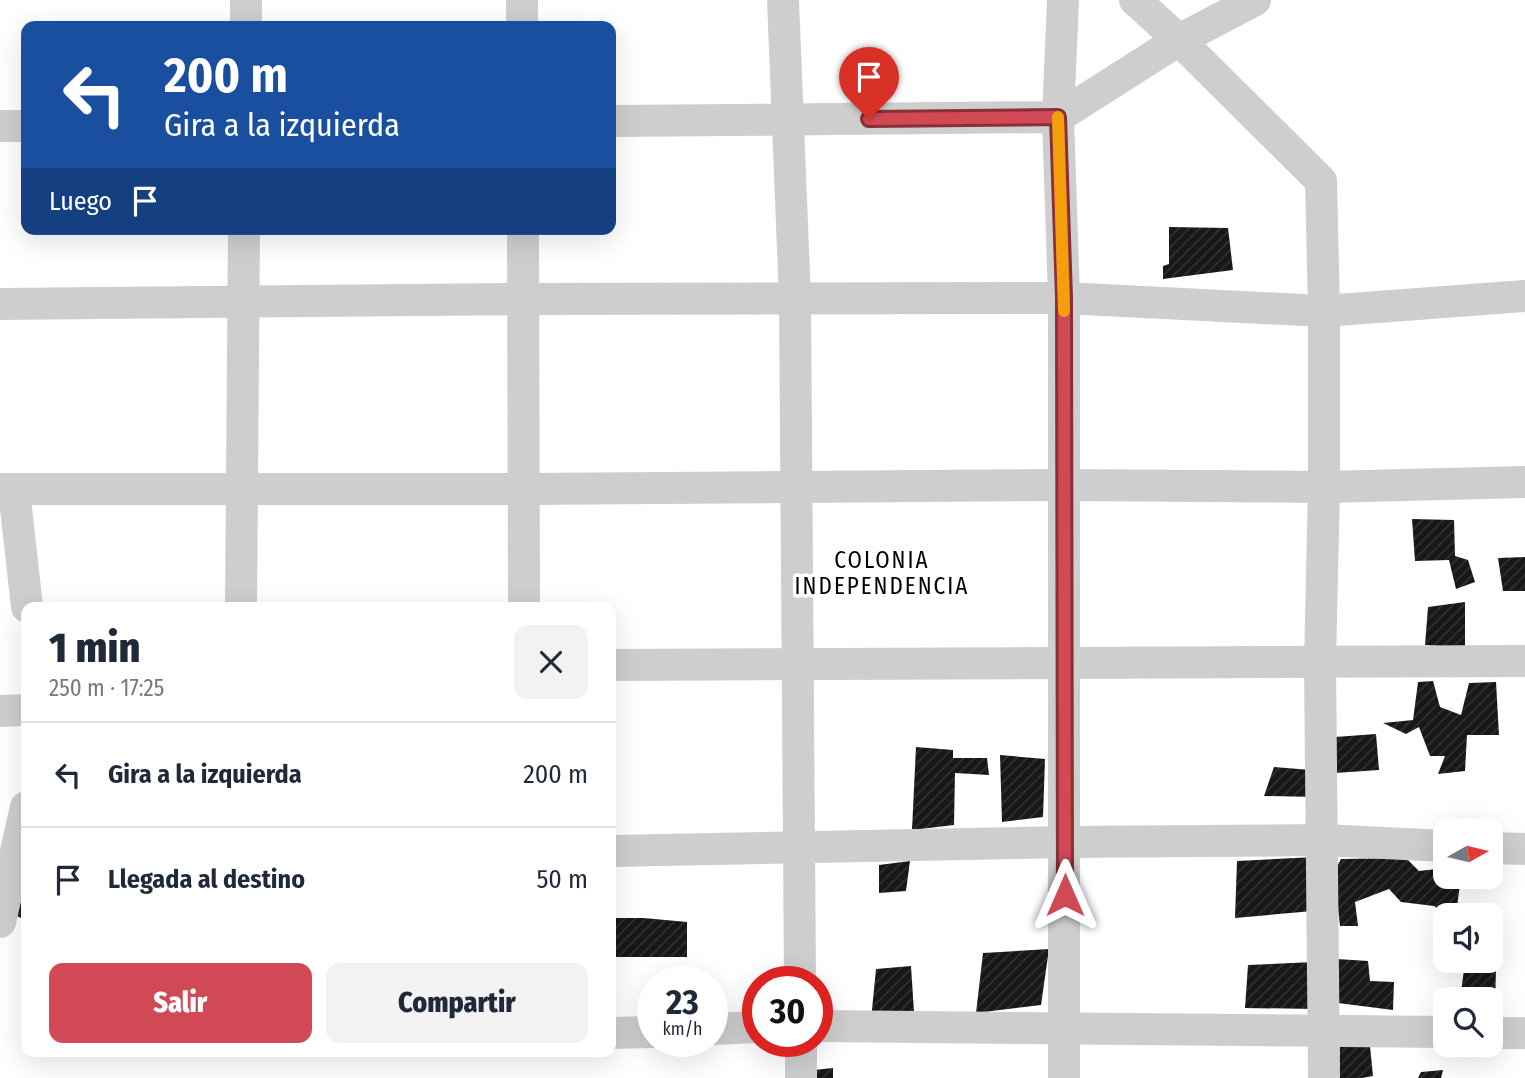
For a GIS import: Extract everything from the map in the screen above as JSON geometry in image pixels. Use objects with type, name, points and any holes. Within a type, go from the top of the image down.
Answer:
[{"type":"street","points":[[246,0],[246,21]]},
{"type":"street","points":[[522,0],[522,21]]},
{"type":"street","points":[[783,0],[795,299],[800,966]]},
{"type":"street","points":[[1063,0],[1058,117],[1064,298],[1064,1078]]},
{"type":"street","points":[[1135,0],[1321,181],[1324,487],[1320,662],[1324,1078]]},
{"type":"street","points":[[616,121],[1058,117],[1179,40],[1255,0]]},
{"type":"street","points":[[0,126],[21,126]]},
{"type":"street","points":[[241,602],[244,235]]},
{"type":"street","points":[[523,235],[524,602]]},
{"type":"street","points":[[0,304],[1064,298],[1324,311],[1525,296]]},
{"type":"street","points":[[26,602],[7,489],[1064,485],[1324,487],[1525,482]]},
{"type":"street","points":[[616,665],[1525,660]]},
{"type":"street","points":[[0,711],[21,710]]},
{"type":"street","points":[[0,922],[21,829]]},
{"type":"street","points":[[616,851],[1322,840],[1433,845]]},
{"type":"street","points":[[1503,848],[1525,849]]},
{"type":"street","points":[[833,1026],[1433,1032]]},
{"type":"street","points":[[616,1033],[637,1032]]},
{"type":"street","points":[[1503,1032],[1525,1033]]},
{"type":"street","points":[[801,1057],[802,1078]]},
{"type":"building","points":[[1169,227],[1228,228],[1233,270],[1163,279],[1163,266],[1169,264]]},
{"type":"building","points":[[1412,519],[1454,520],[1455,556],[1468,560],[1475,582],[1456,589],[1449,560],[1415,561]]},
{"type":"building","points":[[1525,557],[1525,591],[1503,591],[1498,558]]},
{"type":"building","points":[[1465,602],[1465,648],[1425,645],[1428,607]]},
{"type":"building","points":[[1433,681],[1440,707],[1461,715],[1469,683],[1496,682],[1499,735],[1467,735],[1465,771],[1438,774],[1445,756],[1430,756],[1419,727],[1406,734],[1383,723],[1413,720],[1418,682]]},
{"type":"building","points":[[1376,734],[1379,770],[1335,773],[1335,737]]},
{"type":"building","points":[[916,747],[953,750],[953,758],[987,758],[989,775],[955,773],[954,825],[912,830]]},
{"type":"building","points":[[1000,755],[1045,759],[1043,817],[1002,822]]},
{"type":"building","points":[[1274,767],[1311,770],[1315,797],[1264,796]]},
{"type":"building","points":[[1315,857],[1313,911],[1235,918],[1237,861]]},
{"type":"building","points":[[1406,858],[1419,871],[1433,869],[1433,889],[1459,889],[1457,903],[1433,903],[1433,906],[1401,902],[1389,889],[1355,902],[1358,926],[1340,926],[1334,872],[1341,859]]},
{"type":"building","points":[[910,861],[906,891],[879,893],[879,865]]},
{"type":"building","points":[[12,882],[21,887],[21,918],[7,912]]},
{"type":"building","points":[[616,918],[687,922],[687,957],[616,957]]},
{"type":"building","points":[[1049,949],[1041,1005],[976,1013],[983,953]]},
{"type":"building","points":[[1337,959],[1368,961],[1370,981],[1394,982],[1393,1010],[1338,1003]]},
{"type":"building","points":[[1314,962],[1316,1009],[1245,1008],[1248,965]]},
{"type":"building","points":[[911,966],[914,1012],[871,1020],[876,969]]},
{"type":"building","points":[[1464,973],[1496,973],[1495,987],[1462,987]]},
{"type":"building","points":[[1340,1036],[1369,1036],[1373,1076],[1339,1078]]},
{"type":"building","points":[[833,1068],[833,1078],[804,1078],[804,1071]]},
{"type":"building","points":[[1443,1070],[1441,1078],[1418,1078],[1421,1072]]},
{"type":"slow traffic","points":[[1058,117],[1064,311]]},
{"type":"district","name":"COLONIA INDEPENDENCIA","points":[[882,573]]},
{"type":"route","points":[[869,119],[1058,117],[1064,298],[1065,895]]}]
